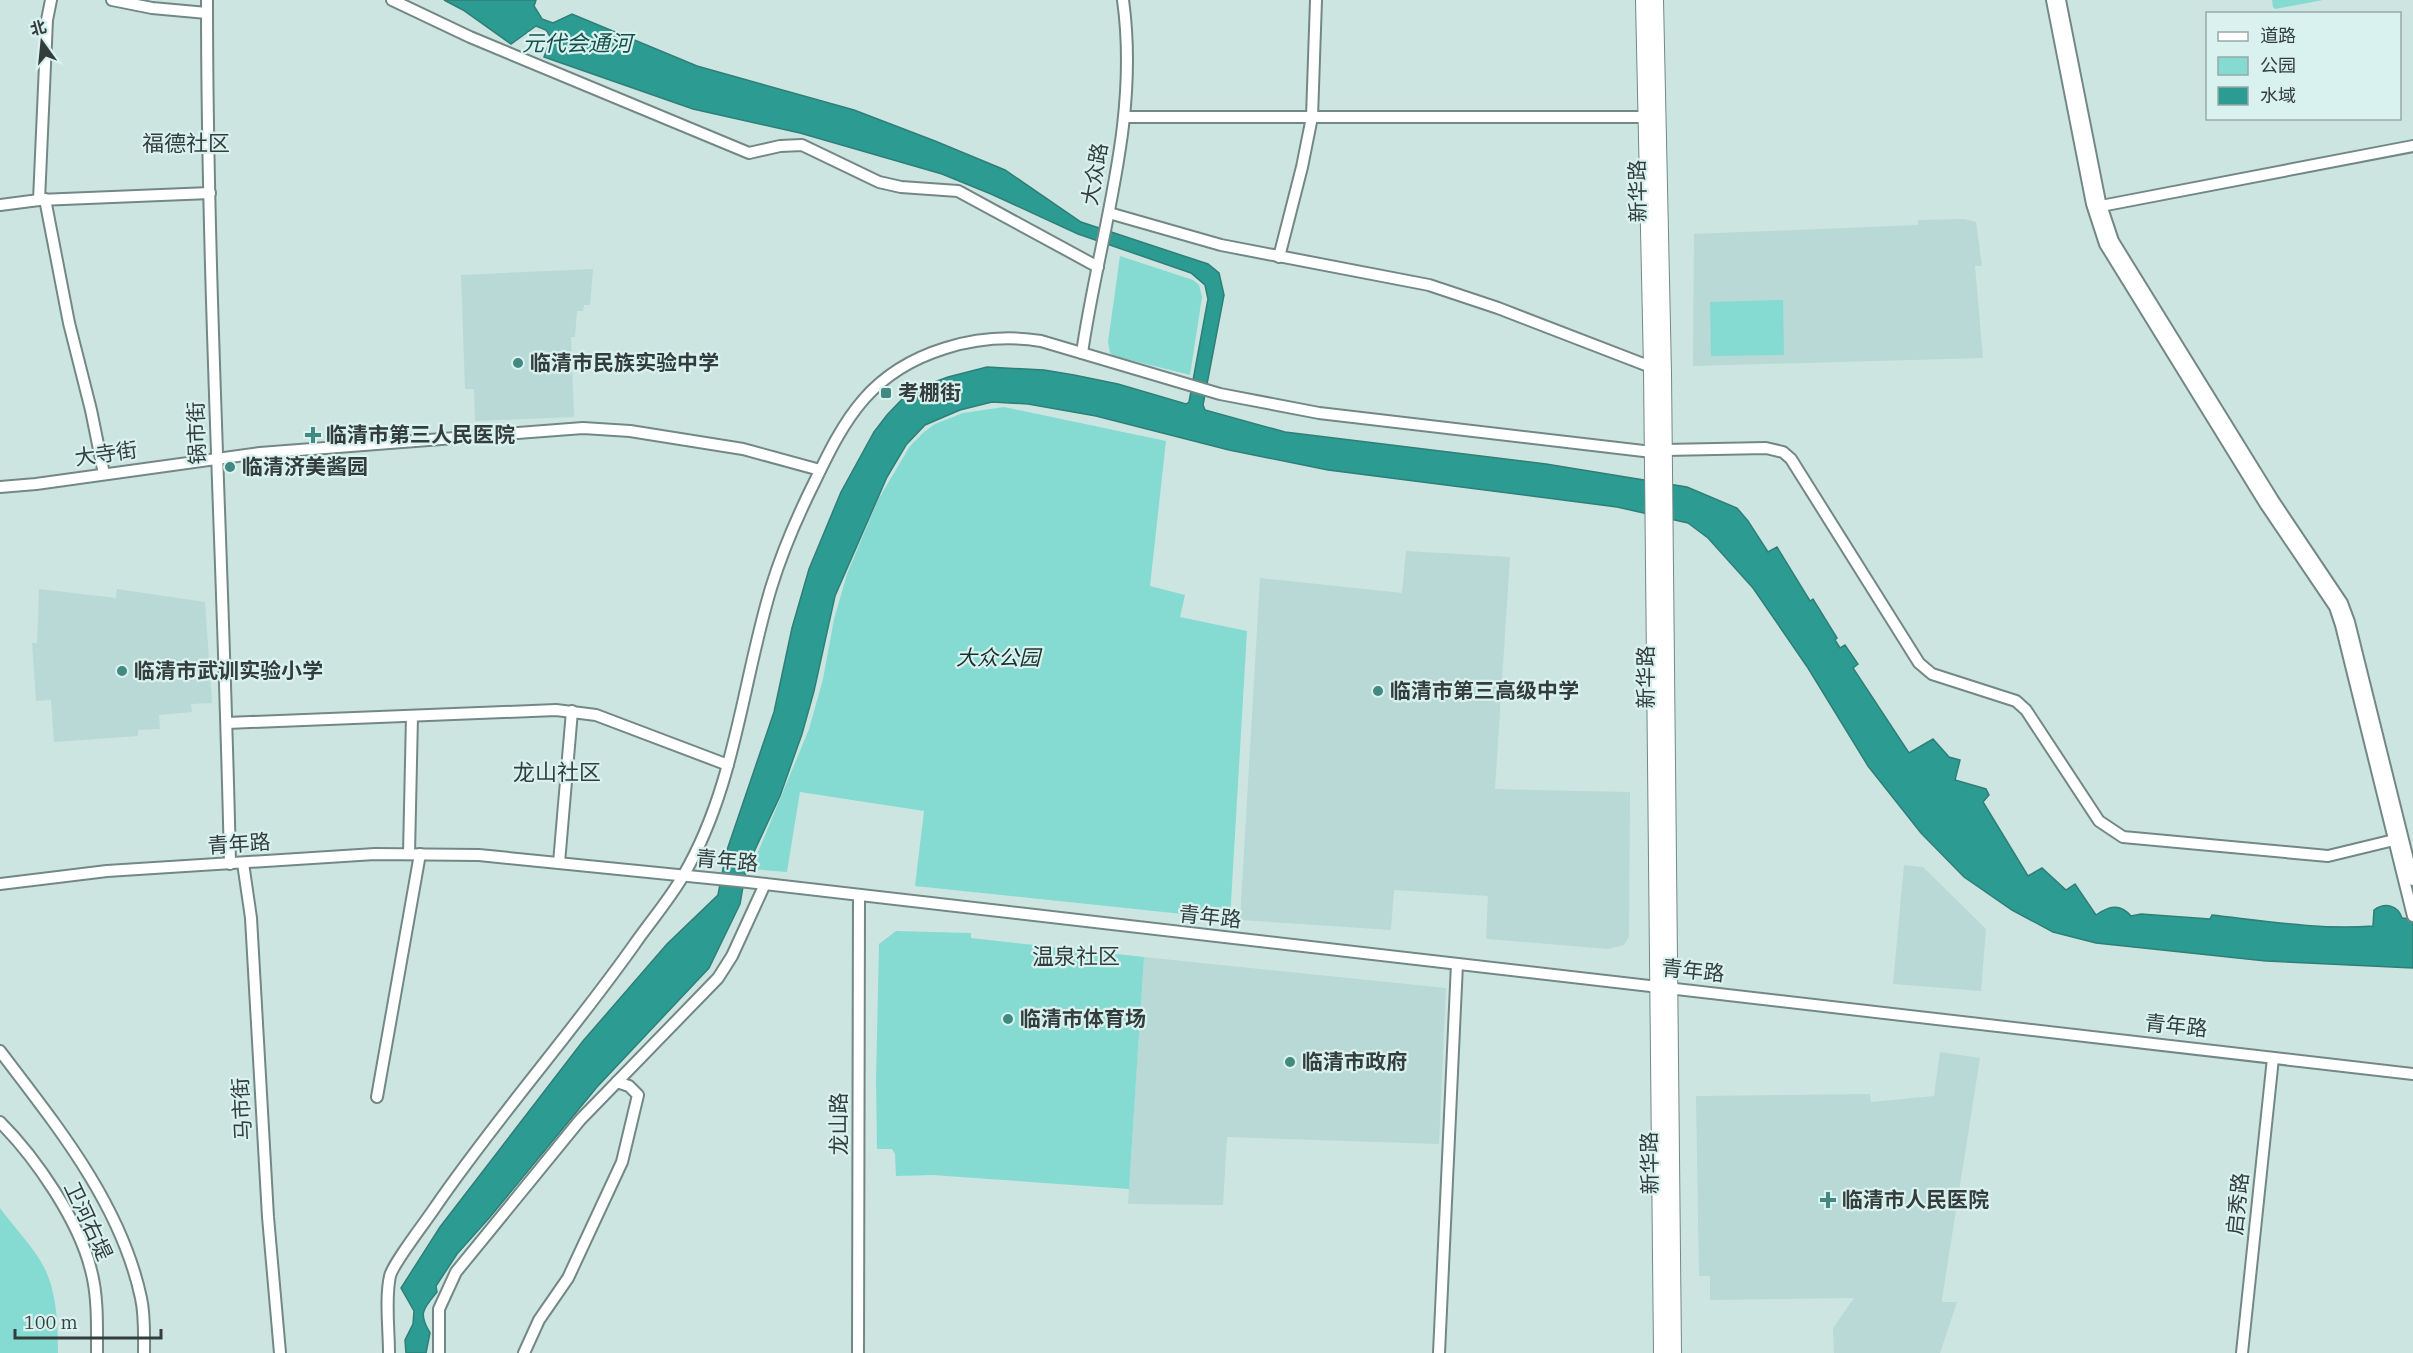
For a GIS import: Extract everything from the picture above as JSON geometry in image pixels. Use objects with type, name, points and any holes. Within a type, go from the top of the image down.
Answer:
[{"type":"main road","name":"新华路","points":[[1643,0],[1651,366],[1659,458]]},
{"type":"main road","name":"新华路","points":[[1656,0],[1663,988],[1661,1353]]},
{"type":"main road","name":"新华路","points":[[1663,988],[1674,1353]]},
{"type":"street","points":[[51,0],[47,20],[42,200],[104,474]]},
{"type":"street","points":[[112,0],[152,8],[207,14]]},
{"type":"street","name":"锅市街","points":[[207,0],[210,193],[230,864]]},
{"type":"street","points":[[392,0],[470,37],[750,153],[780,146],[802,145],[879,182],[901,187],[958,191],[1098,267]]},
{"type":"street","name":"大众路","points":[[1082,353],[1117,173],[1125,117],[1128,51],[1123,0]]},
{"type":"street","points":[[1279,257],[1312,117],[1316,0]]},
{"type":"street","points":[[2052,0],[2092,204],[2105,244],[2266,505],[2334,607],[2341,625],[2412,912]]},
{"type":"street","points":[[2060,0],[2101,206],[2112,241],[2273,500],[2342,603],[2349,622],[2413,880]]},
{"type":"street","points":[[1125,117],[1644,117]]},
{"type":"street","points":[[2101,206],[2413,146]]},
{"type":"street","points":[[0,205],[42,200],[210,193]]},
{"type":"street","points":[[1109,213],[1221,245],[1428,285],[1498,308],[1651,366]]},
{"type":"street","points":[[389,1353],[390,1273],[449,1187],[594,1001],[683,876],[706,828],[728,765],[771,588],[804,504],[842,428],[863,400],[894,371],[952,346],[990,339],[1023,338],[1220,393],[1318,413],[1659,458],[1766,448],[1783,452],[1791,459],[1919,663],[1932,674],[2016,701],[2026,710],[2099,821],[2122,837],[2328,856],[2394,840]]},
{"type":"street","points":[[218,459],[271,452],[584,428],[630,431],[743,449],[820,470]]},
{"type":"street","name":"大寺街","points":[[0,487],[218,459]]},
{"type":"street","points":[[227,723],[572,711],[596,715],[728,765]]},
{"type":"street","points":[[559,863],[572,711]]},
{"type":"street","points":[[377,1097],[414,854],[412,716]]},
{"type":"street","name":"青年路","points":[[0,884],[107,871],[375,854],[479,855],[765,884],[2413,1074]]},
{"type":"street","name":"马市街","points":[[243,863],[251,918],[268,1217],[280,1353]]},
{"type":"street","points":[[439,1353],[439,1310],[456,1272],[580,1120],[718,978],[732,956],[765,884]]},
{"type":"street","name":"龙山路","points":[[858,1353],[859,895]]},
{"type":"street","points":[[1439,1353],[1457,964]]},
{"type":"street","points":[[0,1051],[61,1131],[105,1201],[136,1278],[142,1301],[144,1353]]},
{"type":"street","name":"启秀路","points":[[2242,1353],[2273,1058]]},
{"type":"street","points":[[524,1353],[539,1320],[568,1278],[622,1162],[638,1095],[629,1086],[618,1082]]},
{"type":"street","name":"卫河右堤","points":[[0,1122],[28,1152],[60,1201],[86,1253],[93,1279],[97,1353]]},
{"type":"shaded area","points":[[1964,219],[1976,222],[1982,266],[1975,266],[1983,358],[1693,366],[1694,234],[1918,225],[1918,220]]},
{"type":"shaded area","name":"临清市民族实验中学","points":[[593,269],[590,305],[584,305],[583,311],[577,311],[575,337],[571,337],[574,417],[475,421],[474,389],[465,389],[461,275]]},
{"type":"shaded area","name":"临清市第三高级中学","points":[[1406,551],[1510,557],[1495,789],[1630,792],[1629,937],[1624,945],[1608,949],[1486,939],[1488,896],[1394,890],[1391,930],[1240,920],[1260,578],[1402,593]]},
{"type":"shaded area","name":"临清市武训实验小学","points":[[39,589],[116,598],[117,589],[205,602],[212,703],[191,704],[192,712],[159,715],[160,729],[138,730],[138,736],[54,742],[51,700],[36,701],[32,643],[37,643]]},
{"type":"shaded area","points":[[1904,865],[1923,867],[1986,929],[1981,991],[1893,984]]},
{"type":"shaded area","name":"临清市政府","points":[[1144,957],[1446,988],[1439,1144],[1227,1137],[1223,1205],[1128,1204]]},
{"type":"shaded area","name":"临清市人民医院","points":[[1940,1052],[1980,1058],[1942,1299],[1942,1302],[1957,1302],[1940,1353],[1834,1353],[1833,1328],[1854,1298],[1710,1300],[1710,1276],[1699,1276],[1696,1096],[1870,1094],[1871,1102],[1934,1096]]},
{"type":"green space","points":[[2272,0],[2323,0],[2275,9]]},
{"type":"green space","points":[[1120,256],[1193,280],[1199,285],[1202,297],[1190,375],[1114,356],[1110,353],[1108,342]]},
{"type":"green space","points":[[1783,300],[1784,355],[1711,356],[1710,302]]},
{"type":"green space","name":"大众公园","points":[[1004,407],[1166,441],[1150,586],[1185,595],[1180,617],[1247,631],[1230,919],[915,886],[924,811],[800,792],[787,872],[751,869],[809,729],[823,679],[834,619],[847,574],[878,500],[910,446],[924,432],[935,424],[963,413]]},
{"type":"green space","name":"临清市体育场","points":[[896,931],[971,933],[971,938],[1144,957],[1129,1189],[932,1175],[896,1176],[895,1154],[892,1149],[877,1149],[876,1080],[879,944]]},
{"type":"green space","points":[[0,1208],[36,1254],[49,1279],[56,1310],[58,1353],[0,1353]]},
{"type":"water","name":"元代会通河","points":[[444,0],[536,0],[534,6],[542,19],[553,23],[572,14],[697,66],[854,110],[1005,170],[1081,222],[1208,264],[1219,273],[1224,295],[1203,405],[1205,410],[1285,432],[1546,464],[1687,487],[1737,508],[1768,552],[1777,547],[1810,601],[1813,599],[1837,638],[1835,640],[1840,648],[1845,645],[1858,664],[1853,668],[1909,753],[1933,739],[1949,757],[1960,760],[1955,780],[1986,789],[1989,795],[1983,802],[2028,876],[2042,868],[2066,890],[2075,884],[2096,915],[2114,907],[2123,909],[2131,916],[2141,914],[2210,919],[2212,915],[2292,924],[2353,927],[2373,926],[2374,910],[2382,906],[2391,906],[2402,918],[2413,919],[2413,968],[2266,961],[2096,943],[2053,932],[2012,910],[1964,877],[1921,833],[1868,766],[1808,668],[1753,588],[1708,538],[1688,523],[1617,507],[1328,470],[1229,450],[1096,416],[1028,404],[992,402],[960,410],[925,425],[906,445],[887,477],[835,596],[802,734],[780,796],[746,869],[740,904],[709,968],[597,1087],[457,1254],[436,1286],[437,1292],[425,1307],[423,1316],[430,1333],[426,1353],[406,1353],[405,1340],[413,1324],[414,1311],[401,1288],[440,1227],[583,1041],[667,944],[718,895],[726,853],[774,712],[792,628],[809,569],[841,492],[874,432],[906,395],[948,377],[987,367],[1044,370],[1074,375],[1118,384],[1186,404],[1189,402],[1208,299],[1205,285],[1191,273],[1078,234],[942,174],[800,133],[693,109],[544,57],[551,38],[546,30],[536,26],[511,44],[463,10]]},
{"type":"place","name":"临清市民族实验中学","points":[[518,363]]},
{"type":"place","name":"考棚街","points":[[886,393]]},
{"type":"place","name":"临清市第三人民医院","points":[[313,435]]},
{"type":"place","name":"临清济美酱园","points":[[230,467]]},
{"type":"place","name":"临清市武训实验小学","points":[[122,671]]},
{"type":"place","name":"临清市第三高级中学","points":[[1378,691]]},
{"type":"place","name":"临清市体育场","points":[[1008,1019]]},
{"type":"place","name":"临清市政府","points":[[1290,1062]]},
{"type":"place","name":"临清市人民医院","points":[[1828,1200]]},
{"type":"district","name":"福德社区","points":[[186,143]]},
{"type":"district","name":"龙山社区","points":[[557,772]]},
{"type":"district","name":"温泉社区","points":[[1076,956]]}]
